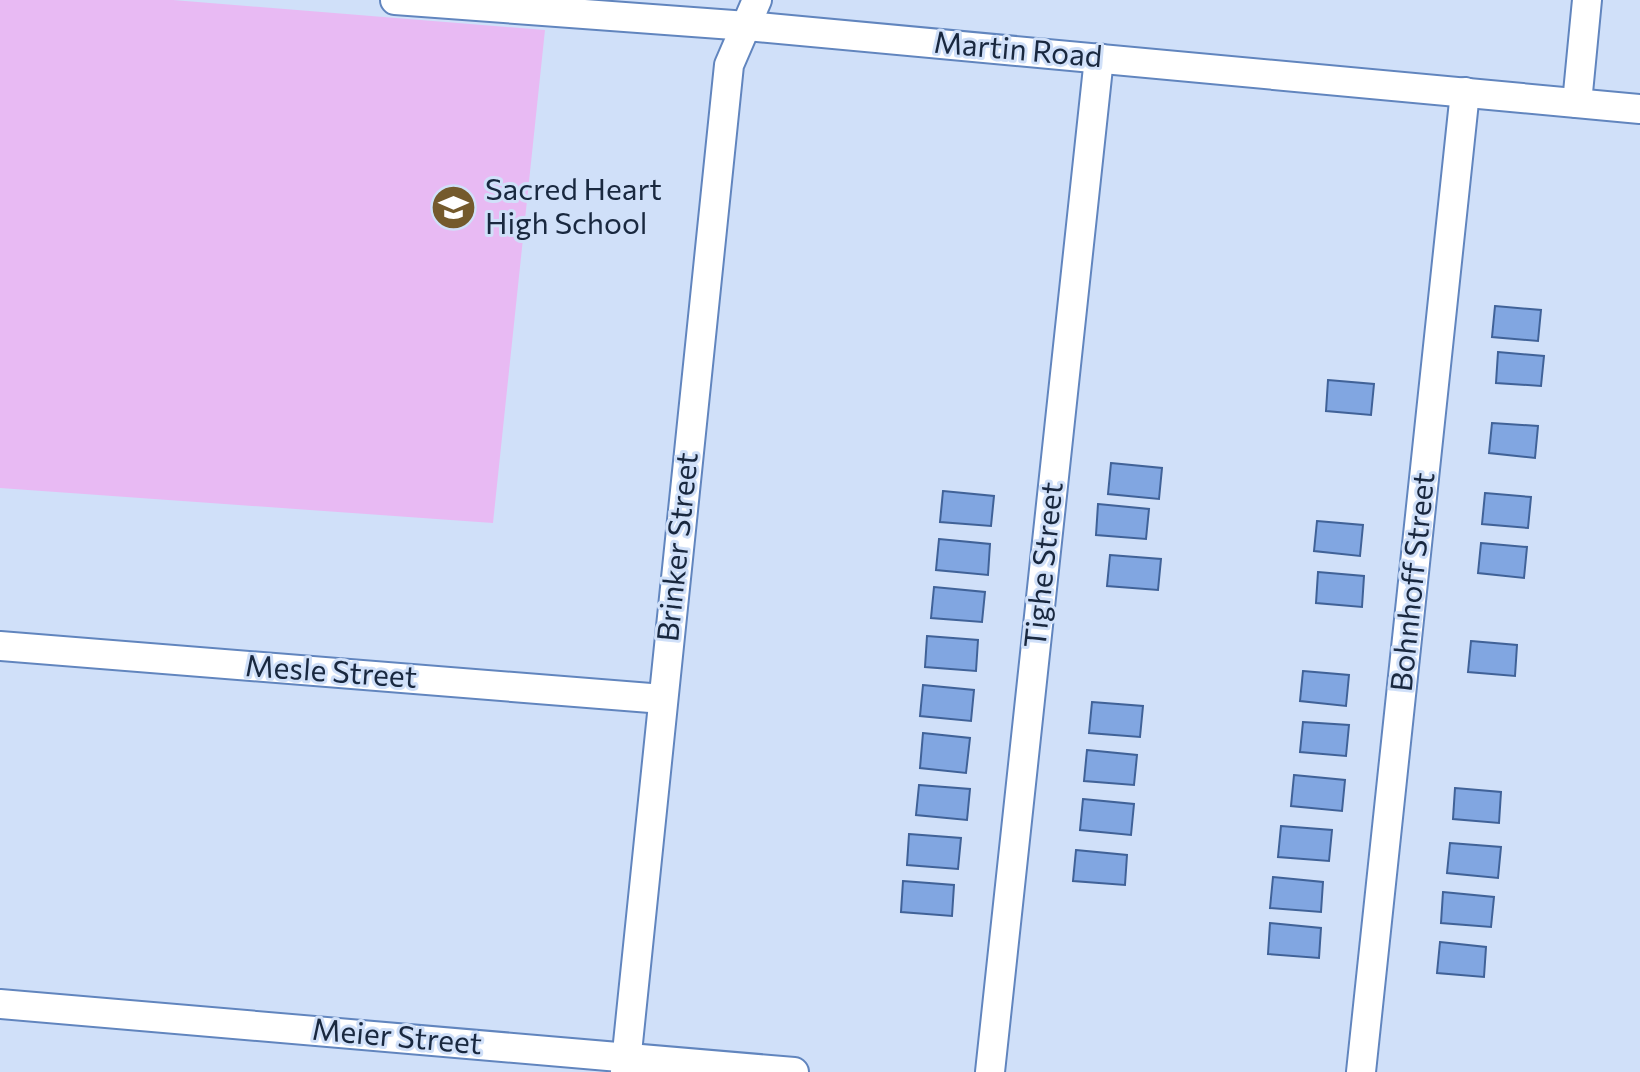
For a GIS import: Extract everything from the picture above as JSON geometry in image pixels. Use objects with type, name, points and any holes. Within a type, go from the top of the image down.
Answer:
[{"type":"street","name":"Martin Road","points":[[395,0],[752,13],[1099,58],[1640,109]]},
{"type":"street","points":[[1577,103],[1587,0]]},
{"type":"street","name":"Brinker Street","points":[[626,1064],[729,65],[752,13]]},
{"type":"street","name":"Tighe Street","points":[[990,1072],[1099,58]]},
{"type":"street","name":"Bohnhoff Street","points":[[1361,1072],[1465,92]]},
{"type":"street","name":"Mesle Street","points":[[0,646],[663,699]]},
{"type":"street","name":"Meier Street","points":[[0,1004],[626,1064],[794,1072]]},
{"type":"shaded area","points":[[0,0],[173,0],[545,30],[493,523],[0,488]]},
{"type":"building","points":[[1495,306],[1541,310],[1538,341],[1492,337]]},
{"type":"building","points":[[1498,352],[1544,356],[1541,386],[1496,383]]},
{"type":"building","points":[[1328,380],[1374,384],[1371,415],[1326,411]]},
{"type":"building","points":[[1492,423],[1538,426],[1535,458],[1489,453]]},
{"type":"building","points":[[1111,463],[1162,468],[1159,499],[1108,494]]},
{"type":"building","points":[[943,491],[994,496],[991,526],[940,522]]},
{"type":"building","points":[[1485,493],[1531,497],[1528,528],[1482,524]]},
{"type":"building","points":[[1098,504],[1149,509],[1146,539],[1096,535]]},
{"type":"building","points":[[1317,521],[1363,525],[1360,556],[1314,551]]},
{"type":"building","points":[[939,539],[990,544],[988,575],[936,570]]},
{"type":"building","points":[[1481,543],[1527,547],[1524,578],[1478,573]]},
{"type":"building","points":[[1110,555],[1161,559],[1158,590],[1107,586]]},
{"type":"building","points":[[1318,572],[1364,576],[1362,607],[1316,603]]},
{"type":"building","points":[[934,587],[985,592],[982,622],[931,618]]},
{"type":"building","points":[[927,636],[978,640],[976,671],[925,667]]},
{"type":"building","points":[[1471,641],[1517,645],[1515,676],[1468,672]]},
{"type":"building","points":[[1303,671],[1349,675],[1346,706],[1300,701]]},
{"type":"building","points":[[923,685],[974,690],[971,721],[920,716]]},
{"type":"building","points":[[1092,702],[1143,706],[1140,737],[1089,733]]},
{"type":"building","points":[[1303,722],[1349,725],[1346,756],[1300,752]]},
{"type":"building","points":[[923,733],[970,738],[966,773],[920,768]]},
{"type":"building","points":[[1087,750],[1137,755],[1134,785],[1084,781]]},
{"type":"building","points":[[1294,775],[1345,780],[1342,811],[1291,806]]},
{"type":"building","points":[[919,785],[970,789],[967,820],[916,815]]},
{"type":"building","points":[[1455,788],[1501,792],[1499,823],[1453,819]]},
{"type":"building","points":[[1083,799],[1134,804],[1131,835],[1080,830]]},
{"type":"building","points":[[1281,826],[1332,830],[1329,861],[1278,857]]},
{"type":"building","points":[[909,834],[961,838],[958,869],[907,865]]},
{"type":"building","points":[[1450,843],[1501,847],[1498,878],[1447,873]]},
{"type":"building","points":[[1076,850],[1127,855],[1125,885],[1073,881]]},
{"type":"building","points":[[1273,877],[1323,882],[1321,912],[1270,908]]},
{"type":"building","points":[[903,881],[954,885],[952,916],[901,912]]},
{"type":"building","points":[[1443,892],[1494,897],[1491,927],[1441,923]]},
{"type":"building","points":[[1270,923],[1321,928],[1319,958],[1268,954]]},
{"type":"building","points":[[1440,942],[1486,947],[1484,977],[1437,973]]},
{"type":"place","name":"Sacred Heart High School","points":[[454,207]]}]
